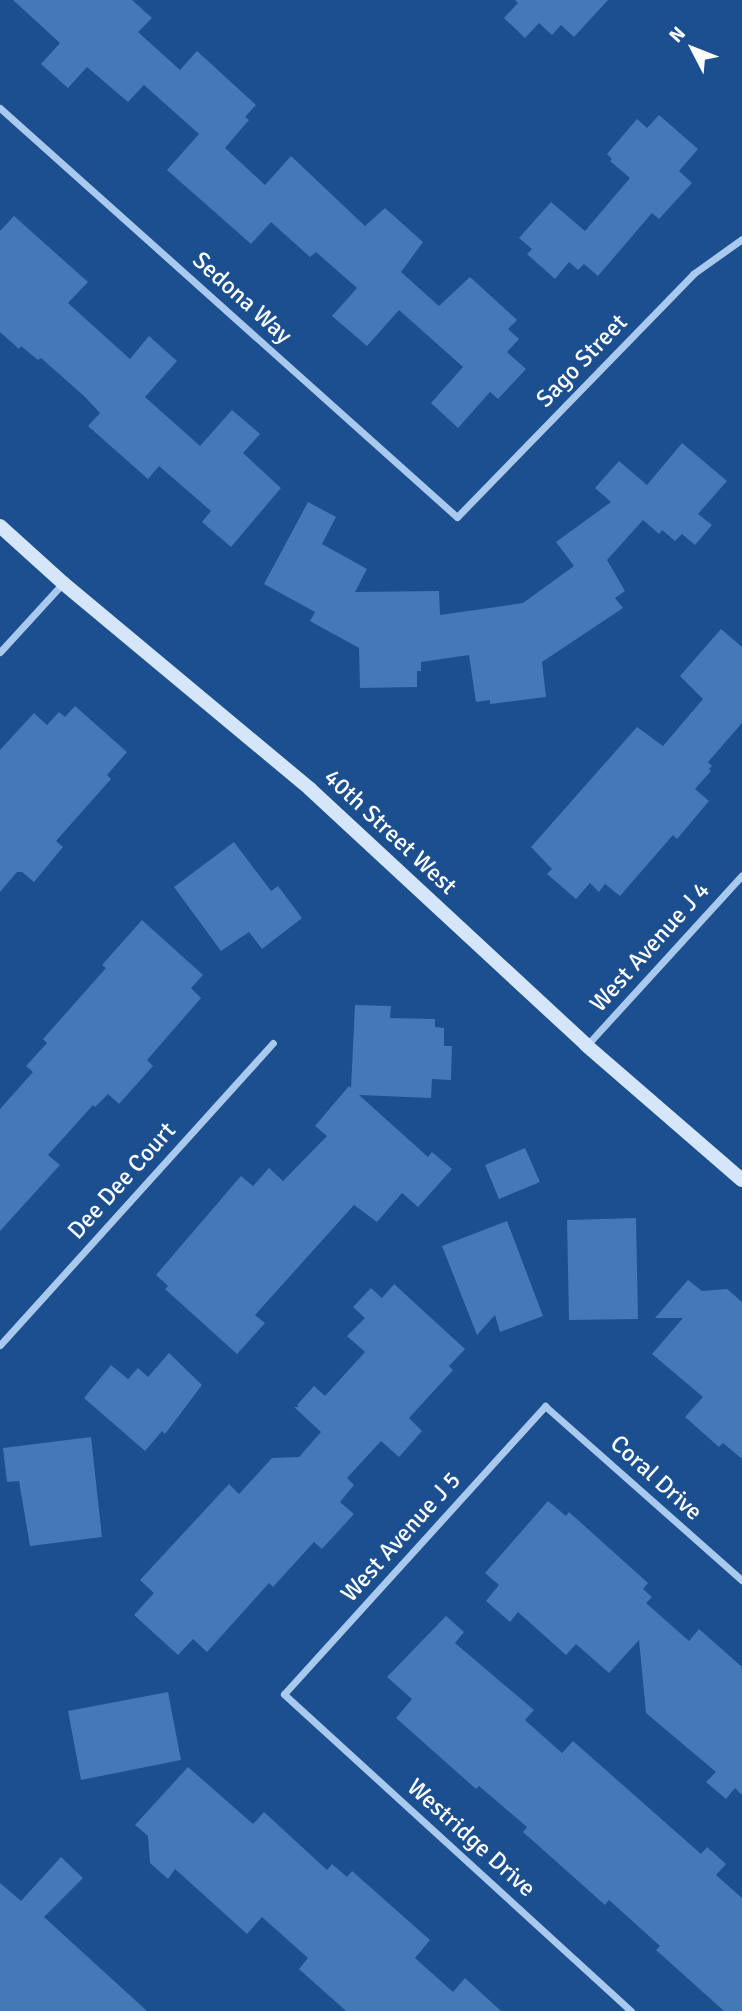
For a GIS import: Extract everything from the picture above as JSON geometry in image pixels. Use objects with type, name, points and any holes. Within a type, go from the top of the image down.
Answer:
[{"type":"main road","name":"40th Street West","points":[[0,526],[63,583],[310,789],[586,1045],[742,1180]]},
{"type":"street","name":"Sedona Way","points":[[0,108],[457,517]]},
{"type":"street","name":"Sago Street","points":[[457,517],[693,274],[742,239]]},
{"type":"street","points":[[0,652],[63,583]]},
{"type":"street","name":"West Avenue J 4","points":[[586,1045],[742,875]]},
{"type":"street","name":"Dee Dee Court","points":[[0,1345],[273,1043]]},
{"type":"street","name":"Coral Drive","points":[[545,1406],[742,1580]]},
{"type":"street","name":"West Avenue J 5","points":[[285,1693],[545,1406]]},
{"type":"street","name":"Westridge Drive","points":[[285,1693],[631,2011]]},
{"type":"building","points":[[13,0],[132,0],[152,18],[138,32],[180,70],[197,51],[256,105],[245,117],[249,120],[225,148],[265,185],[291,156],[365,226],[385,208],[423,242],[401,272],[439,306],[470,277],[517,320],[508,329],[519,339],[507,352],[526,369],[498,399],[490,392],[458,428],[431,403],[463,367],[399,310],[367,346],[332,316],[357,288],[316,252],[310,257],[271,222],[251,244],[167,170],[199,134],[144,85],[128,102],[87,67],[68,88],[41,64],[60,43]]},
{"type":"building","points":[[515,0],[608,0],[574,37],[561,25],[552,35],[539,23],[525,38],[504,18],[518,3]]},
{"type":"building","points":[[659,115],[698,149],[679,171],[692,183],[659,219],[652,213],[598,276],[584,264],[578,270],[569,262],[555,279],[527,254],[532,249],[519,238],[551,202],[585,231],[630,178],[610,161],[612,159],[607,154],[637,119],[647,128]]},
{"type":"building","points":[[14,216],[88,282],[68,303],[130,359],[149,336],[177,361],[145,397],[200,446],[232,410],[260,434],[243,453],[281,488],[231,547],[202,522],[211,511],[159,466],[148,479],[88,426],[100,413],[84,396],[41,358],[38,360],[21,346],[19,349],[0,332],[0,231]]},
{"type":"building","points":[[682,443],[727,481],[698,514],[712,525],[695,545],[682,534],[675,541],[662,530],[659,534],[643,520],[607,560],[625,591],[615,598],[623,608],[542,662],[546,697],[490,704],[490,700],[476,702],[469,655],[421,662],[421,671],[417,671],[417,687],[360,688],[359,648],[310,621],[315,612],[264,584],[308,502],[336,517],[322,544],[367,569],[355,592],[439,591],[440,615],[523,603],[574,566],[556,542],[611,502],[595,488],[619,461],[647,485]]},
{"type":"building","points":[[721,629],[742,647],[742,723],[708,762],[712,766],[709,769],[711,771],[695,789],[709,801],[677,839],[673,835],[620,896],[605,884],[599,892],[590,883],[576,899],[547,874],[552,869],[531,847],[637,727],[663,746],[703,699],[680,676]]},
{"type":"building","points":[[75,706],[127,752],[107,775],[111,779],[56,841],[63,847],[34,882],[22,872],[17,872],[0,892],[0,750],[34,713],[47,725],[59,712],[65,717]]},
{"type":"building","points":[[234,842],[271,891],[278,886],[302,918],[262,949],[249,932],[221,951],[174,887]]},
{"type":"building","points":[[142,920],[203,975],[191,988],[201,998],[147,1060],[153,1066],[119,1104],[108,1094],[95,1107],[93,1105],[48,1155],[60,1165],[0,1231],[0,1109],[33,1072],[26,1066],[47,1043],[43,1039],[106,968],[102,965]]},
{"type":"building","points":[[355,1005],[391,1006],[390,1018],[435,1019],[435,1027],[444,1028],[444,1046],[452,1046],[451,1080],[432,1079],[431,1098],[359,1095],[428,1157],[432,1152],[452,1169],[418,1207],[402,1193],[377,1222],[354,1205],[255,1315],[265,1323],[237,1354],[165,1289],[168,1286],[156,1275],[241,1176],[253,1186],[269,1168],[283,1181],[327,1136],[315,1126],[349,1086],[351,1088]]},
{"type":"building","points":[[525,1148],[540,1182],[499,1199],[485,1165]]},
{"type":"building","points":[[636,1218],[638,1319],[569,1320],[567,1220]]},
{"type":"building","points":[[507,1221],[543,1316],[500,1332],[495,1315],[477,1335],[442,1246]]},
{"type":"building","points":[[688,1280],[702,1291],[727,1289],[742,1302],[742,1459],[723,1443],[719,1447],[685,1417],[703,1397],[652,1354],[683,1318],[655,1318]]},
{"type":"building","points":[[394,1284],[465,1349],[449,1366],[453,1370],[409,1418],[422,1431],[399,1457],[381,1441],[347,1478],[354,1485],[340,1502],[354,1514],[322,1549],[314,1542],[273,1587],[269,1583],[207,1652],[193,1639],[178,1655],[134,1615],[154,1593],[140,1580],[229,1484],[239,1494],[272,1458],[299,1457],[321,1432],[294,1407],[299,1407],[297,1405],[314,1386],[325,1396],[365,1352],[347,1336],[365,1318],[353,1307],[371,1288],[382,1298]]},
{"type":"building","points":[[169,1353],[202,1385],[165,1434],[162,1431],[145,1451],[84,1398],[111,1365],[128,1379],[138,1368],[148,1377]]},
{"type":"building","points":[[91,1437],[102,1537],[30,1546],[19,1481],[7,1482],[3,1448]]},
{"type":"building","points":[[548,1501],[566,1516],[569,1512],[648,1583],[643,1589],[652,1597],[646,1603],[689,1641],[699,1629],[742,1667],[742,1795],[735,1788],[726,1799],[706,1782],[716,1772],[646,1713],[639,1640],[609,1673],[576,1644],[566,1655],[518,1612],[510,1622],[486,1601],[499,1585],[485,1573]]},
{"type":"building","points":[[446,1616],[464,1632],[455,1643],[534,1710],[525,1720],[562,1753],[573,1741],[701,1854],[707,1847],[726,1864],[716,1875],[742,1898],[742,2011],[724,2011],[656,1950],[660,1946],[609,1900],[605,1905],[523,1832],[527,1827],[479,1786],[476,1789],[396,1718],[412,1699],[387,1677]]},
{"type":"building","points":[[168,1692],[181,1760],[81,1780],[68,1711]]},
{"type":"building","points":[[188,1767],[253,1824],[264,1812],[327,1870],[332,1864],[347,1877],[352,1871],[430,1940],[415,1958],[453,1992],[465,1978],[501,2011],[346,2011],[299,1969],[308,1958],[262,1917],[247,1934],[175,1869],[168,1879],[150,1863],[148,1836],[135,1825]]},
{"type":"building","points":[[61,1857],[83,1878],[44,1917],[147,2011],[0,2011],[0,1883],[21,1901]]}]
